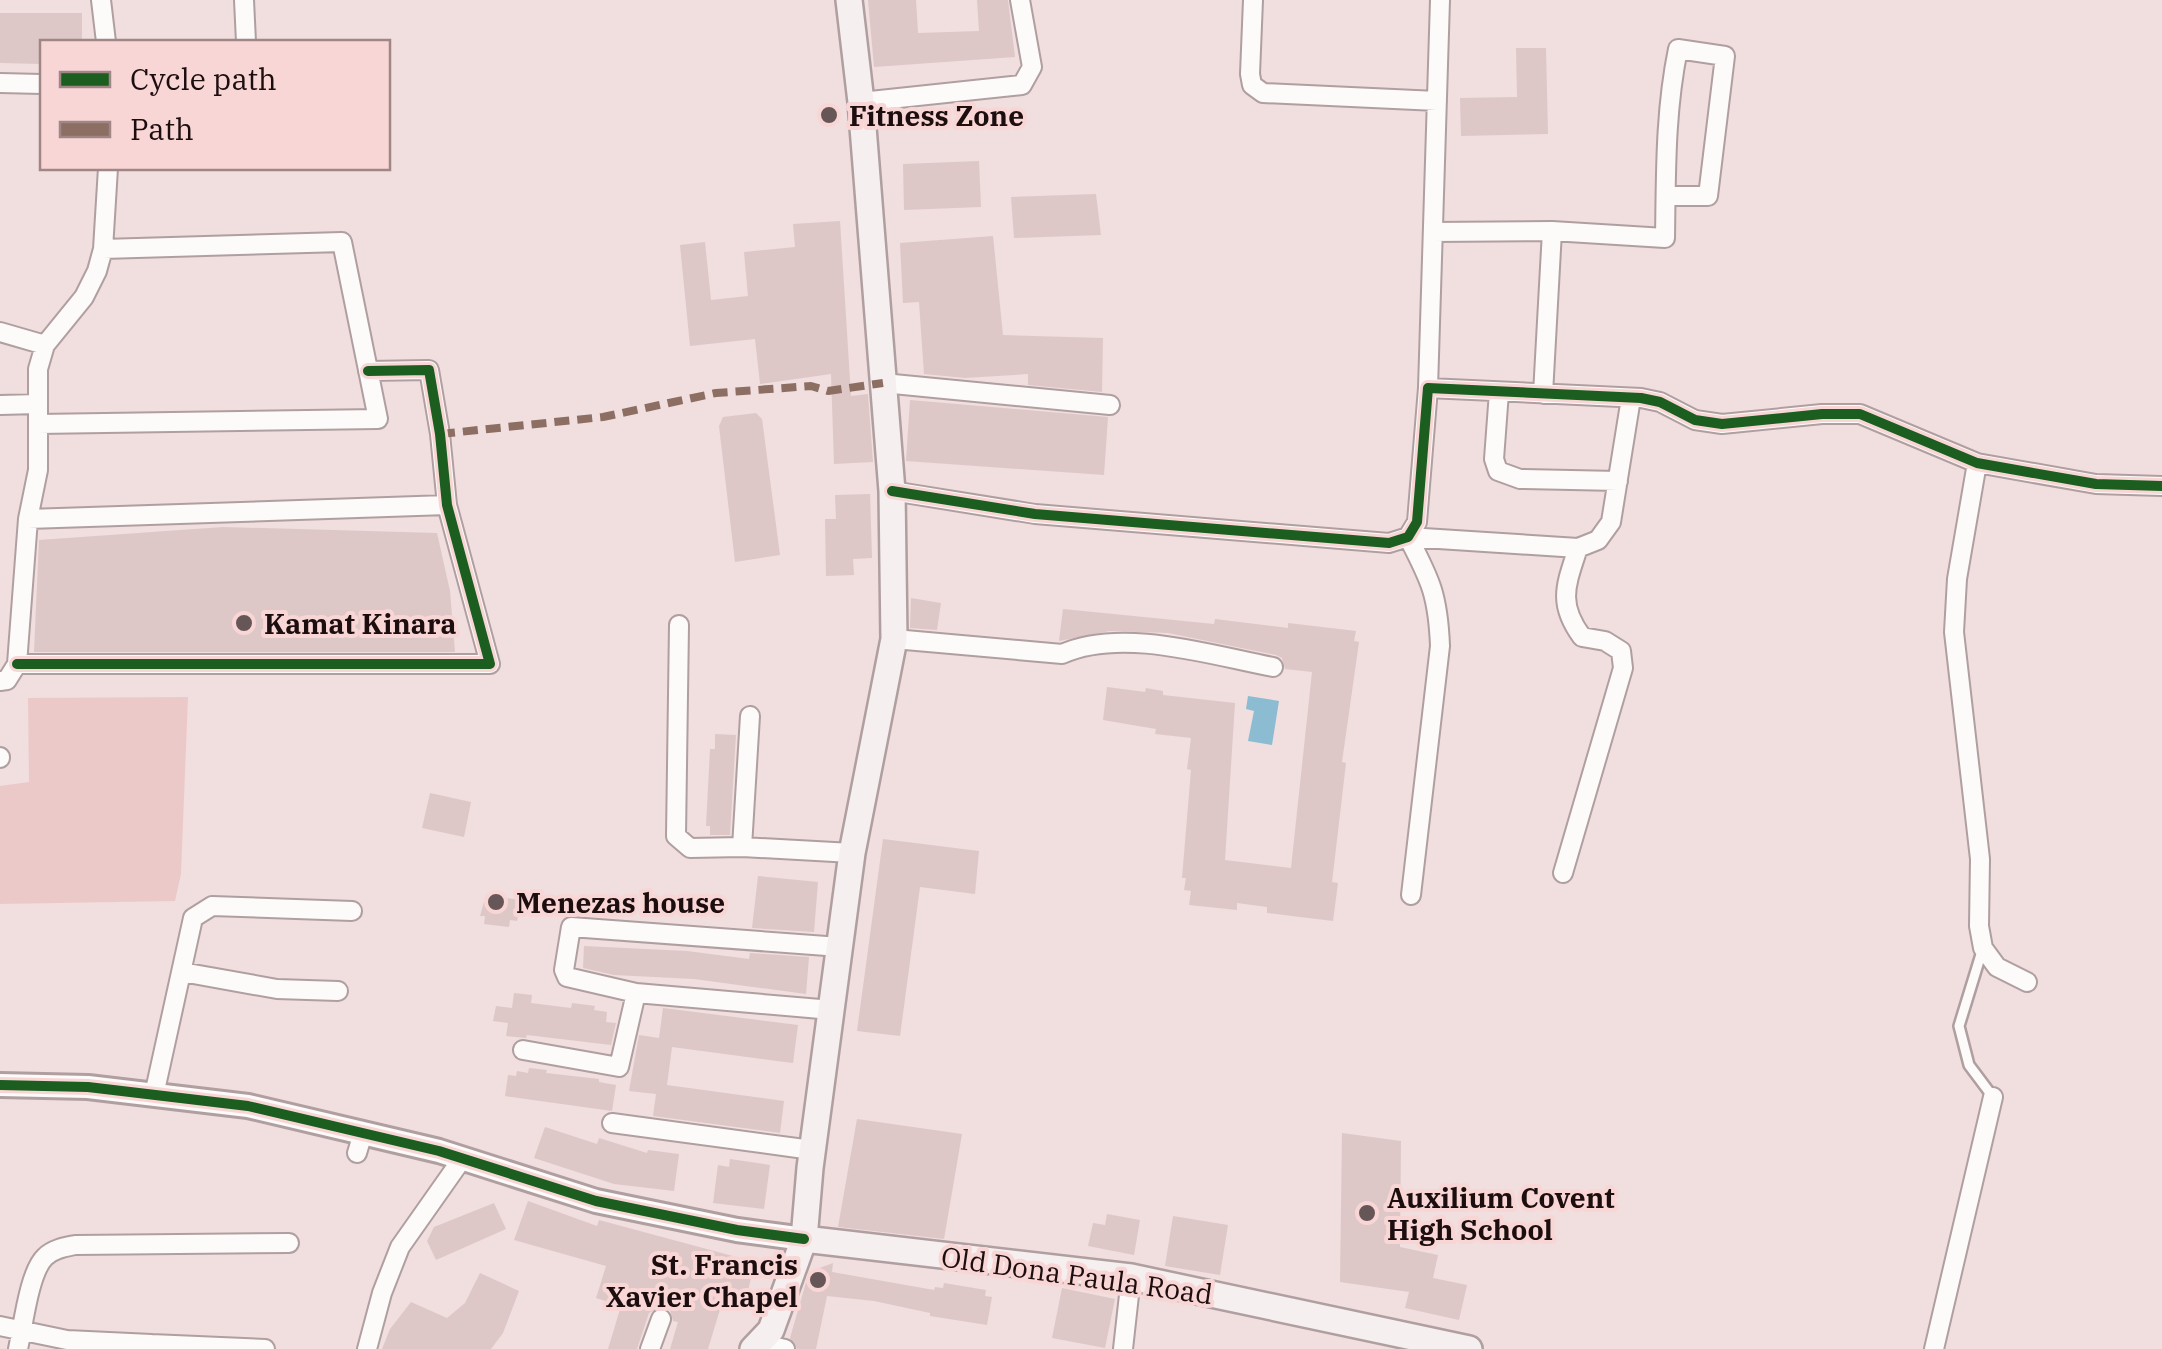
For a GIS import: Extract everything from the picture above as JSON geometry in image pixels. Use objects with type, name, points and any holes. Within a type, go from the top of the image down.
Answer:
[{"type":"main road","points":[[756,1346],[770,1330],[804,1239],[812,1150],[852,853],[894,639],[892,492],[850,0]]},
{"type":"main road","name":"Old Dona Paula Road","points":[[804,1239],[1131,1277],[1469,1349]]},
{"type":"street","points":[[101,0],[106,40]]},
{"type":"street","points":[[244,0],[246,40]]},
{"type":"street","points":[[861,102],[1022,85],[1032,67],[1020,0]]},
{"type":"street","points":[[1252,0],[1250,74],[1252,86],[1264,93],[1438,101]]},
{"type":"street","points":[[1408,537],[1417,522],[1428,388],[1440,0]]},
{"type":"street","points":[[1434,232],[1552,231],[1666,238],[1666,196],[1669,93],[1678,49],[1725,56],[1708,196],[1666,196]]},
{"type":"street","points":[[0,83],[40,84]]},
{"type":"street","points":[[0,680],[7,680],[16,664],[28,519],[38,470],[38,369],[46,345],[84,297],[97,271],[103,248],[108,170]]},
{"type":"street","points":[[1543,394],[1552,231]]},
{"type":"street","points":[[38,424],[378,419],[342,242],[103,248]]},
{"type":"street","points":[[0,332],[46,345]]},
{"type":"street","points":[[16,664],[490,664],[447,505],[429,370],[368,370]]},
{"type":"street","points":[[883,383],[1110,405]]},
{"type":"street","points":[[1428,388],[1631,398],[1660,402],[1695,420],[1722,424],[1860,414],[1977,463],[2096,484],[2162,486]]},
{"type":"street","points":[[1499,392],[1494,459],[1498,471],[1520,479],[1618,481]]},
{"type":"street","points":[[892,492],[1036,514],[1390,543],[1408,537],[1578,548],[1598,540],[1611,522],[1631,398]]},
{"type":"street","points":[[0,405],[38,404]]},
{"type":"street","points":[[1977,463],[1957,579],[1954,632],[1980,859],[1978,926],[1983,948],[1997,967],[2027,982]]},
{"type":"street","points":[[28,519],[447,505]]},
{"type":"street","points":[[1408,537],[1439,606],[1440,646],[1411,895]]},
{"type":"street","points":[[1563,874],[1623,668],[1621,651],[1605,642],[1582,637],[1569,618],[1565,590],[1578,548]]},
{"type":"street","points":[[679,625],[676,836],[690,848],[852,853]]},
{"type":"street","points":[[894,639],[1062,654],[1079,646],[1108,642],[1167,646],[1273,666]]},
{"type":"street","points":[[742,847],[750,716]]},
{"type":"street","points":[[154,1095],[194,918],[212,906],[352,911]]},
{"type":"street","points":[[832,1010],[636,993],[567,977],[564,970],[571,927],[840,946]]},
{"type":"street","points":[[182,972],[277,989],[338,992]]},
{"type":"street","points":[[523,1050],[619,1067],[636,993]]},
{"type":"street","points":[[0,1086],[88,1087],[248,1106],[360,1143],[462,1159],[596,1202],[804,1239]]},
{"type":"street","points":[[1934,1349],[1993,1096]]},
{"type":"street","points":[[612,1124],[812,1150]]},
{"type":"street","points":[[367,1349],[400,1247],[462,1159]]},
{"type":"street","points":[[20,1340],[37,1268],[58,1249],[75,1245],[289,1243]]},
{"type":"street","points":[[1123,1349],[1131,1277]]},
{"type":"street","points":[[650,1349],[661,1319]]},
{"type":"street","points":[[0,1326],[20,1340],[265,1349]]},
{"type":"street","points":[[756,1346],[785,1349]]},
{"type":"lane","points":[[1983,948],[1959,1026],[1970,1065],[1993,1096]]},
{"type":"shaded area","points":[[188,697],[181,874],[175,901],[0,904],[0,786],[29,782],[28,698]]},
{"type":"water","points":[[1248,696],[1279,701],[1272,745],[1248,741],[1254,711],[1246,709]]},
{"type":"building","points":[[868,0],[916,0],[918,33],[979,31],[977,0],[1008,0],[1015,57],[874,67]]},
{"type":"building","points":[[0,13],[82,13],[82,40],[40,40],[40,64],[0,63]]},
{"type":"building","points":[[1516,48],[1546,48],[1548,134],[1461,136],[1460,98],[1517,97]]},
{"type":"building","points":[[979,161],[981,207],[904,210],[903,164]]},
{"type":"building","points":[[1096,194],[1101,235],[1014,238],[1011,197]]},
{"type":"building","points":[[840,221],[851,396],[868,394],[873,462],[834,464],[831,374],[760,384],[755,339],[690,346],[680,245],[705,242],[711,300],[748,296],[744,252],[795,247],[793,224]]},
{"type":"building","points":[[993,236],[1003,335],[1103,338],[1102,392],[1028,385],[1028,374],[965,378],[924,374],[919,302],[903,303],[900,243]]},
{"type":"building","points":[[910,400],[1108,417],[1104,475],[906,461]]},
{"type":"building","points":[[756,413],[762,419],[780,555],[735,562],[719,426],[723,417]]},
{"type":"building","points":[[870,494],[872,558],[853,559],[854,575],[826,576],[825,519],[836,519],[835,495]]},
{"type":"building","name":"Kamat Kinara","points":[[223,527],[437,533],[450,591],[455,652],[34,652],[39,540]]},
{"type":"building","points":[[911,598],[941,603],[937,630],[910,628]]},
{"type":"building","points":[[1063,609],[1214,624],[1215,619],[1356,631],[1354,641],[1359,642],[1342,762],[1346,763],[1332,882],[1338,883],[1333,921],[1267,913],[1267,907],[1237,903],[1237,910],[1189,905],[1191,891],[1184,890],[1186,878],[1182,878],[1191,738],[1155,734],[1156,729],[1103,720],[1107,687],[1145,692],[1146,688],[1163,691],[1163,695],[1235,703],[1225,860],[1291,868],[1312,672],[1285,669],[1282,658],[1276,655],[1168,633],[1110,631],[1059,641]]},
{"type":"building","points":[[715,734],[736,735],[730,835],[710,835],[710,826],[706,826],[710,749],[715,749]]},
{"type":"building","points":[[430,793],[471,802],[464,837],[422,828]]},
{"type":"building","points":[[883,839],[979,851],[975,894],[920,887],[900,1036],[857,1031]]},
{"type":"building","points":[[758,876],[818,882],[814,932],[752,928]]},
{"type":"building","points":[[486,895],[521,900],[517,921],[510,920],[509,927],[484,924],[485,916],[480,916]]},
{"type":"building","points":[[584,946],[687,951],[749,959],[750,953],[809,957],[806,994],[694,979],[614,975],[583,968]]},
{"type":"building","points":[[514,993],[532,995],[531,1003],[571,1008],[572,1003],[607,1012],[606,1022],[616,1023],[611,1045],[506,1036],[508,1023],[493,1021],[496,1006],[512,1008]]},
{"type":"building","points":[[663,1008],[798,1025],[793,1063],[672,1047],[667,1085],[784,1101],[780,1133],[653,1116],[656,1094],[629,1091],[639,1035],[659,1038]]},
{"type":"building","points":[[529,1068],[616,1085],[612,1111],[505,1096],[508,1075],[516,1076],[517,1071],[528,1073]]},
{"type":"building","points":[[857,1119],[962,1134],[944,1239],[838,1227]]},
{"type":"building","points":[[545,1127],[597,1144],[599,1138],[647,1153],[648,1150],[679,1154],[674,1191],[614,1184],[534,1158]]},
{"type":"building","points":[[1342,1133],[1401,1141],[1400,1247],[1438,1255],[1433,1278],[1467,1285],[1459,1320],[1405,1308],[1409,1292],[1340,1282]]},
{"type":"building","points":[[730,1159],[770,1165],[764,1209],[713,1203],[718,1165],[729,1167]]},
{"type":"building","points":[[528,1201],[597,1226],[599,1220],[755,1262],[746,1299],[725,1293],[708,1349],[670,1349],[678,1322],[673,1321],[670,1310],[660,1307],[649,1313],[637,1349],[608,1349],[621,1306],[596,1298],[606,1266],[514,1240]]},
{"type":"building","points":[[494,1203],[506,1229],[436,1260],[427,1241],[434,1227]]},
{"type":"building","points":[[1107,1214],[1140,1220],[1134,1255],[1088,1246],[1093,1223],[1105,1225]]},
{"type":"building","points":[[1173,1216],[1228,1225],[1220,1275],[1165,1266]]},
{"type":"building","points":[[833,1263],[832,1272],[934,1290],[943,1288],[944,1283],[986,1290],[985,1296],[992,1297],[987,1325],[930,1316],[874,1301],[827,1296],[816,1349],[797,1349],[790,1338],[809,1272]]},
{"type":"building","points":[[480,1273],[519,1291],[503,1333],[491,1349],[382,1349],[390,1329],[411,1302],[447,1318],[465,1303]]},
{"type":"building","points":[[1062,1288],[1115,1299],[1105,1348],[1052,1338]]},
{"type":"marked path","points":[[440,434],[603,417],[716,393],[811,386],[828,391],[883,383]]},
{"type":"cycle path","points":[[17,664],[490,664],[447,505],[429,370],[368,371]]},
{"type":"cycle path","points":[[892,491],[1035,514],[1389,543],[1408,537],[1417,522],[1428,388],[1641,398],[1660,402],[1695,420],[1722,424],[1860,414],[1977,463],[2096,484],[2162,486]]},
{"type":"cycle path","points":[[0,1085],[88,1087],[248,1106],[439,1151],[596,1201],[737,1230],[804,1239]]},
{"type":"place","name":"Fitness Zone","points":[[829,115]]},
{"type":"place","name":"Kamat Kinara","points":[[244,623]]},
{"type":"place","name":"Menezas house","points":[[496,902]]},
{"type":"place","name":"Auxilium Covent High School","points":[[1367,1213]]},
{"type":"place","name":"St. Francis Xavier Chapel","points":[[818,1280]]}]
